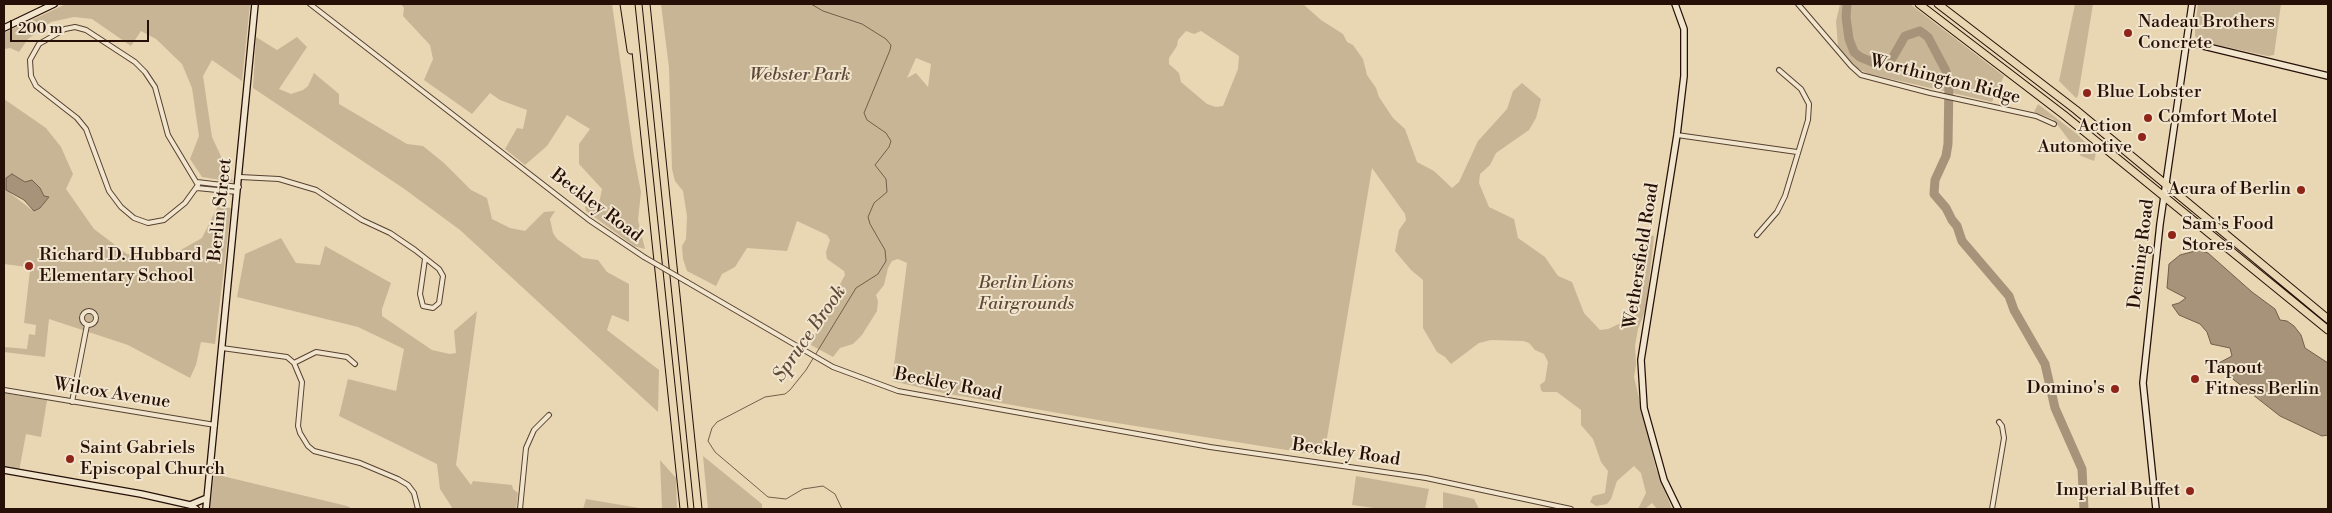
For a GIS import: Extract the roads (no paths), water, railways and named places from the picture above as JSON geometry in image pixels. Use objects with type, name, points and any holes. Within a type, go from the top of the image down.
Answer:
[{"type":"highway","points":[[624,4],[632,56],[638,68]]},
{"type":"highway","points":[[631,4],[684,509]]},
{"type":"highway","points":[[646,4],[698,509]]},
{"type":"highway","points":[[1919,4],[2016,76],[2328,330]]},
{"type":"highway","points":[[1938,4],[2058,95],[2166,183],[2328,320]]},
{"type":"street","points":[[4,28],[54,4]]},
{"type":"street","name":"Berlin Street","points":[[206,509],[256,4]]},
{"type":"street","name":"Beckley Road","points":[[310,4],[589,220],[644,257],[832,367],[898,391],[1210,447],[1426,478],[1571,509]]},
{"type":"street","name":"Wethersfield Road","points":[[1675,4],[1684,29],[1684,76],[1677,135],[1641,360],[1644,408],[1664,480],[1678,509]]},
{"type":"street","name":"Worthington Ridge","points":[[1798,4],[1851,66],[1861,75],[2036,116],[2054,124]]},
{"type":"street","name":"Deming Road","points":[[2156,509],[2144,409],[2143,384],[2164,195],[2192,4]]},
{"type":"street","points":[[81,28],[134,62],[145,72],[155,87],[168,135],[197,182],[197,188],[170,217],[158,222],[148,223],[134,218],[121,207],[109,191],[101,174],[95,150],[86,129],[77,118],[36,86],[31,76],[30,60],[39,44],[65,29],[81,28]]},
{"type":"street","points":[[2187,42],[2328,76]]},
{"type":"street","points":[[1758,235],[1777,212],[1785,196],[1808,120],[1808,104],[1801,89],[1779,70]]},
{"type":"street","points":[[1677,135],[1797,152]]},
{"type":"street","points":[[240,177],[279,179],[316,190],[362,220],[390,233],[426,259],[439,269],[443,276],[439,303],[432,308],[423,306],[420,294],[426,259]]},
{"type":"street","points":[[197,182],[239,190]]},
{"type":"street","points":[[197,188],[239,190]]},
{"type":"street","points":[[72,402],[87,325]]},
{"type":"street","points":[[222,348],[278,354],[287,357],[294,363],[302,382],[298,426],[308,446],[314,451],[382,471],[403,482],[414,493],[418,509]]},
{"type":"street","points":[[294,363],[316,352],[346,357],[355,364]]},
{"type":"street","name":"Wilcox Avenue","points":[[4,390],[215,425]]},
{"type":"street","points":[[520,509],[526,448],[534,430],[549,415]]},
{"type":"street","points":[[1992,509],[2004,438],[2004,432],[1999,422]]},
{"type":"street","points":[[4,470],[141,494],[190,505],[196,509]]},
{"type":"street","points":[[190,505],[207,498]]},
{"type":"waterway","name":"Spruce Brook","points":[[811,4],[823,11],[862,24],[886,39],[891,45],[864,113],[867,120],[886,133],[891,141],[889,147],[875,165],[886,179],[887,192],[874,203],[868,217],[885,250],[886,261],[878,274],[856,288],[806,370],[790,390],[785,394],[765,397],[717,422],[712,428],[708,441],[715,452],[768,497],[786,499],[803,489],[823,486],[835,494],[842,509]]},
{"type":"waterway","points":[[1847,4],[1846,17],[1849,39],[1854,52],[1860,57],[1877,64],[1886,63],[1893,57],[1905,36],[1920,31],[1928,37],[1945,69],[1949,81],[1948,144],[1946,156],[1935,180],[1934,194],[1946,208],[1957,226],[1962,241],[2009,296],[2014,310],[2045,364],[2055,408],[2082,469],[2084,509]]},
{"type":"place","name":"Nadeau Brothers Concrete","points":[[2128,33]]},
{"type":"place","name":"Blue Lobster","points":[[2087,93]]},
{"type":"place","name":"Comfort Motel","points":[[2148,118]]},
{"type":"place","name":"Action Automotive","points":[[2142,137]]},
{"type":"place","name":"Acura of Berlin","points":[[2301,190]]},
{"type":"place","name":"Sam's Food Stores","points":[[2172,235]]},
{"type":"place","name":"Richard D. Hubbard Elementary School","points":[[29,266]]},
{"type":"place","name":"Tapout Fitness Berlin","points":[[2195,379]]},
{"type":"place","name":"Domino's","points":[[2115,389]]},
{"type":"place","name":"Saint Gabriels Episcopal Church","points":[[70,459]]},
{"type":"place","name":"Imperial Buffet","points":[[2190,491]]},
{"type":"park label","name":"Webster Park","points":[[800,76]]},
{"type":"park label","name":"Berlin Lions Fairgrounds","points":[[1026,294]]}]
